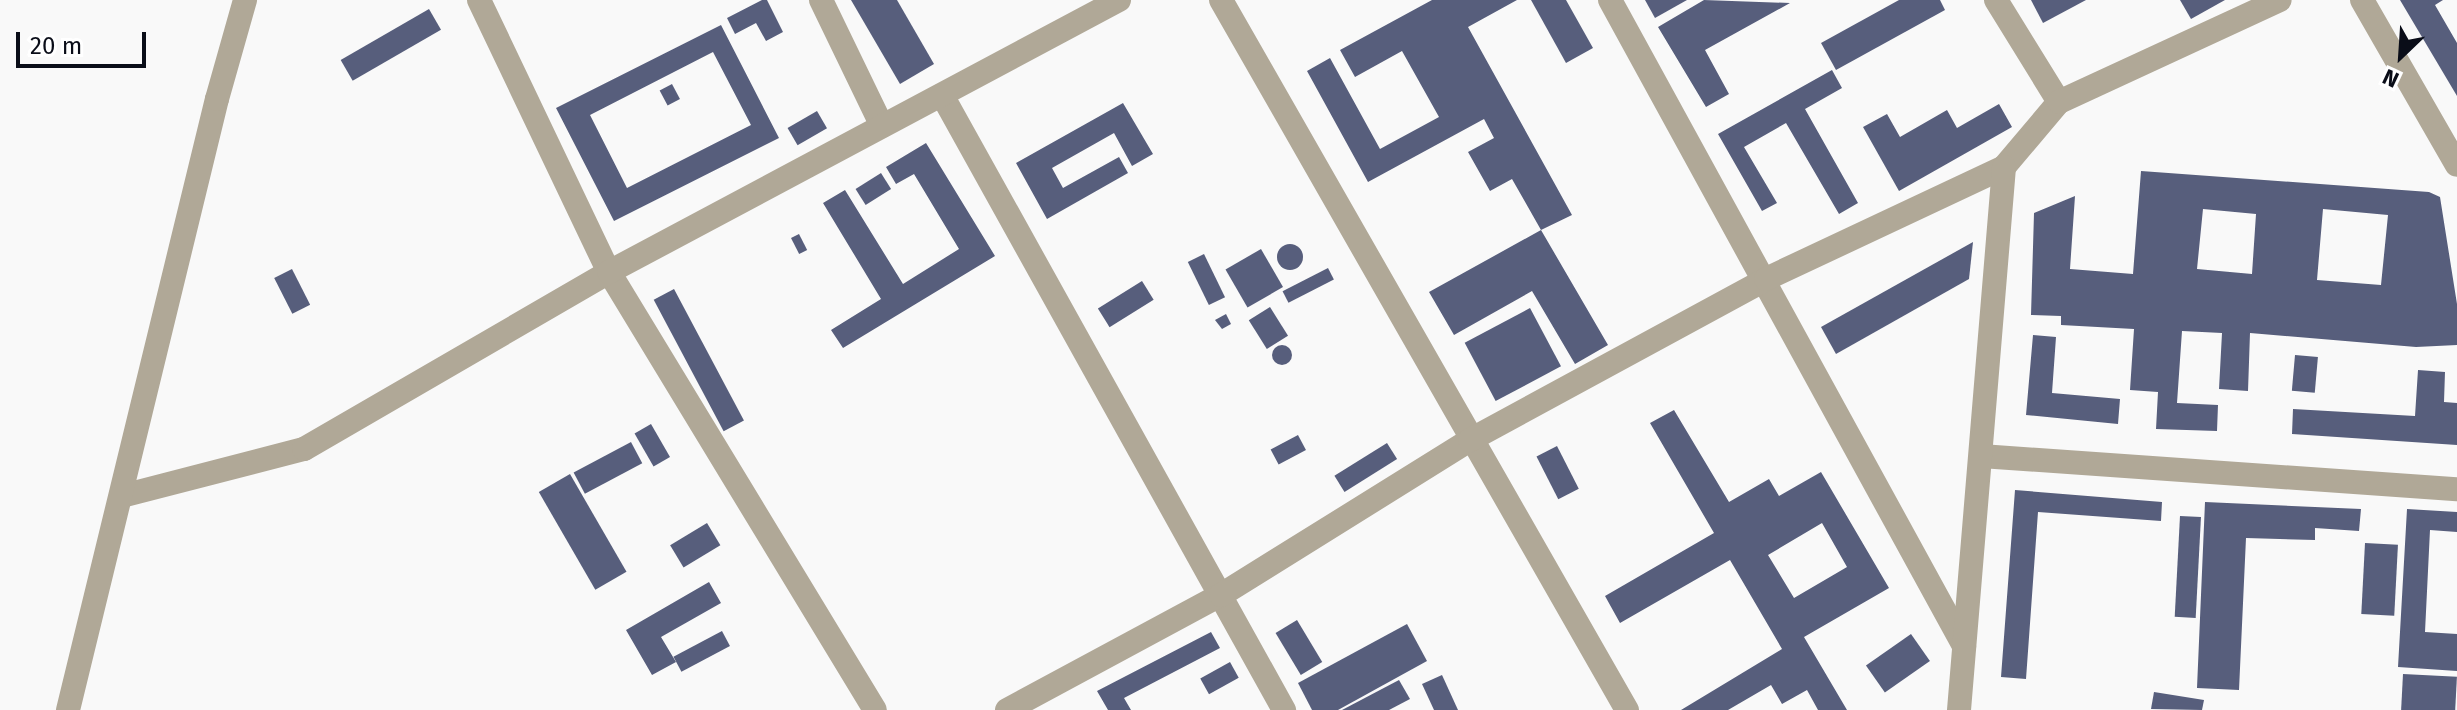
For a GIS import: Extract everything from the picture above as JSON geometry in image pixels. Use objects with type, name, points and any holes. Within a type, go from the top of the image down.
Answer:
[{"type":"street","points":[[68,710],[214,114],[245,0]]},
{"type":"street","points":[[479,0],[609,272],[875,710]]},
{"type":"street","points":[[821,0],[882,126]]},
{"type":"street","points":[[122,496],[304,449],[609,272],[1119,0]]},
{"type":"street","points":[[1221,0],[1627,710]]},
{"type":"street","points":[[1610,0],[1766,279],[1964,646]]},
{"type":"street","points":[[1996,0],[2059,102]]},
{"type":"street","points":[[1007,710],[1221,595],[1470,440],[1766,279],[2004,167],[2059,102],[2280,0]]},
{"type":"street","points":[[2362,0],[2448,133],[2457,165]]},
{"type":"street","points":[[942,95],[1284,710]]},
{"type":"street","points":[[1959,710],[2004,167]]},
{"type":"street","points":[[1981,456],[2457,489]]},
{"type":"building","points":[[767,0],[783,32],[766,41],[756,23],[735,34],[727,18]]},
{"type":"building","points":[[851,0],[897,0],[934,64],[900,84]]},
{"type":"building","points":[[1432,0],[1517,0],[1468,27],[1572,215],[1541,230],[1512,179],[1490,191],[1468,152],[1494,138],[1484,119],[1368,182],[1307,71],[1330,58],[1380,149],[1439,117],[1402,51],[1355,77],[1340,50]]},
{"type":"building","points":[[1531,0],[1566,0],[1593,48],[1566,63]]},
{"type":"building","points":[[1645,0],[1687,0],[1655,18]]},
{"type":"building","points":[[1704,0],[1790,3],[1705,50],[1729,94],[1706,107],[1658,27]]},
{"type":"building","points":[[1899,0],[1940,0],[1945,10],[1836,70],[1821,43]]},
{"type":"building","points":[[2031,0],[2086,0],[2043,23]]},
{"type":"building","points":[[2180,0],[2225,0],[2191,19]]},
{"type":"building","points":[[2400,0],[2443,0],[2435,5],[2457,43],[2457,96]]},
{"type":"building","points":[[429,9],[441,30],[353,81],[341,60]]},
{"type":"building","points":[[721,25],[779,138],[614,221],[556,108]],"holes":[[[713,52],[751,125],[627,188],[590,115]]]},
{"type":"building","points":[[1832,70],[1842,88],[1805,109],[1858,203],[1839,214],[1786,123],[1744,147],[1777,203],[1762,211],[1718,134]]},
{"type":"building","points":[[672,84],[680,99],[668,106],[660,91]]},
{"type":"building","points":[[1123,103],[1153,154],[1132,166],[1114,133],[1052,168],[1063,188],[1119,157],[1128,173],[1047,219],[1016,163]]},
{"type":"building","points":[[1999,104],[2012,127],[1899,191],[1863,127],[1887,114],[1900,137],[1947,110],[1957,128]]},
{"type":"building","points":[[817,111],[827,128],[798,145],[788,128]]},
{"type":"building","points":[[926,143],[995,256],[843,348],[831,330],[881,299],[823,203],[845,190],[903,284],[959,249],[914,174],[896,184],[886,167]]},
{"type":"building","points":[[2141,171],[2429,192],[2440,197],[2457,304],[2457,345],[2416,347],[2250,333],[2248,391],[2219,389],[2222,333],[2182,331],[2177,403],[2218,405],[2217,431],[2156,429],[2158,392],[2130,390],[2134,329],[2061,325],[2061,316],[2031,315],[2034,213],[2075,196],[2070,269],[2133,274]],"holes":[[[2203,209],[2256,214],[2252,274],[2197,269]],[[2323,209],[2388,215],[2381,285],[2317,280]]]},
{"type":"building","points":[[881,173],[891,189],[866,205],[856,189]]},
{"type":"building","points":[[1541,230],[1608,345],[1575,364],[1532,291],[1454,335],[1429,292]]},
{"type":"building","points":[[799,234],[807,250],[799,254],[791,238]]},
{"type":"building","points":[[1973,242],[1969,279],[1836,354],[1821,327]]},
{"type":"building","points":[[1290,244],[1299,248],[1303,257],[1299,266],[1290,270],[1281,266],[1277,257],[1281,248]]},
{"type":"building","points":[[1261,249],[1283,287],[1247,308],[1225,270]]},
{"type":"building","points":[[1204,254],[1225,297],[1209,305],[1188,262]]},
{"type":"building","points":[[1328,268],[1334,280],[1288,303],[1283,291]]},
{"type":"building","points":[[292,269],[310,305],[292,314],[274,278]]},
{"type":"building","points":[[1142,281],[1154,300],[1110,327],[1098,309]]},
{"type":"building","points":[[674,289],[744,421],[724,431],[654,300]]},
{"type":"building","points":[[1270,307],[1288,336],[1267,349],[1249,320]]},
{"type":"building","points":[[1530,308],[1561,366],[1496,401],[1465,343]]},
{"type":"building","points":[[1226,314],[1231,324],[1222,329],[1215,320]]},
{"type":"building","points":[[2033,335],[2056,337],[2052,393],[2120,399],[2118,424],[2026,415]]},
{"type":"building","points":[[1278,345],[1286,345],[1292,355],[1286,365],[1278,365],[1272,359],[1272,351]]},
{"type":"building","points":[[2295,355],[2318,357],[2315,393],[2292,391]]},
{"type":"building","points":[[2418,370],[2445,372],[2444,402],[2457,403],[2457,445],[2292,434],[2293,409],[2415,416]]},
{"type":"building","points":[[1674,410],[1729,502],[1769,479],[1779,496],[1821,472],[1889,588],[1804,637],[1847,710],[1818,710],[1807,690],[1782,704],[1771,685],[1728,710],[1681,710],[1782,649],[1730,560],[1620,623],[1605,596],[1714,533],[1650,423]],"holes":[[[1822,523],[1847,567],[1794,598],[1768,555]]]},
{"type":"building","points":[[651,424],[670,457],[654,466],[635,434]]},
{"type":"building","points":[[1298,435],[1306,450],[1279,465],[1271,450]]},
{"type":"building","points":[[631,442],[642,463],[585,494],[574,473]]},
{"type":"building","points":[[1387,443],[1397,459],[1344,492],[1334,476]]},
{"type":"building","points":[[1557,446],[1579,489],[1558,499],[1537,456]]},
{"type":"building","points":[[570,474],[626,572],[595,590],[539,492]]},
{"type":"building","points":[[2015,490],[2162,502],[2161,521],[2038,512],[2026,679],[2001,677]]},
{"type":"building","points":[[2205,502],[2361,509],[2359,531],[2315,528],[2315,540],[2246,538],[2239,690],[2197,688]]},
{"type":"building","points":[[2407,509],[2457,512],[2457,532],[2430,530],[2425,632],[2457,634],[2457,671],[2398,667]]},
{"type":"building","points":[[2180,516],[2201,517],[2196,618],[2175,617]]},
{"type":"building","points":[[707,523],[720,545],[684,567],[670,545]]},
{"type":"building","points":[[2365,543],[2398,545],[2394,616],[2361,614]]},
{"type":"building","points":[[709,582],[721,603],[661,637],[676,662],[652,675],[626,630]]},
{"type":"building","points":[[1297,620],[1322,662],[1301,675],[1276,633]]},
{"type":"building","points":[[1407,624],[1427,661],[1338,710],[1312,710],[1298,683]]},
{"type":"building","points":[[722,631],[730,646],[681,672],[673,657]]},
{"type":"building","points":[[1211,632],[1220,648],[1124,698],[1131,710],[1108,710],[1097,691]]},
{"type":"building","points":[[1911,634],[1930,661],[1885,693],[1866,666]]},
{"type":"building","points":[[1230,662],[1239,678],[1209,694],[1200,678]]},
{"type":"building","points":[[2403,674],[2457,677],[2455,710],[2401,710]]},
{"type":"building","points":[[1442,675],[1458,710],[1434,710],[1422,684]]},
{"type":"building","points":[[1399,680],[1410,699],[1389,710],[1342,710]]},
{"type":"building","points":[[2154,692],[2204,700],[2202,710],[2151,709]]}]
